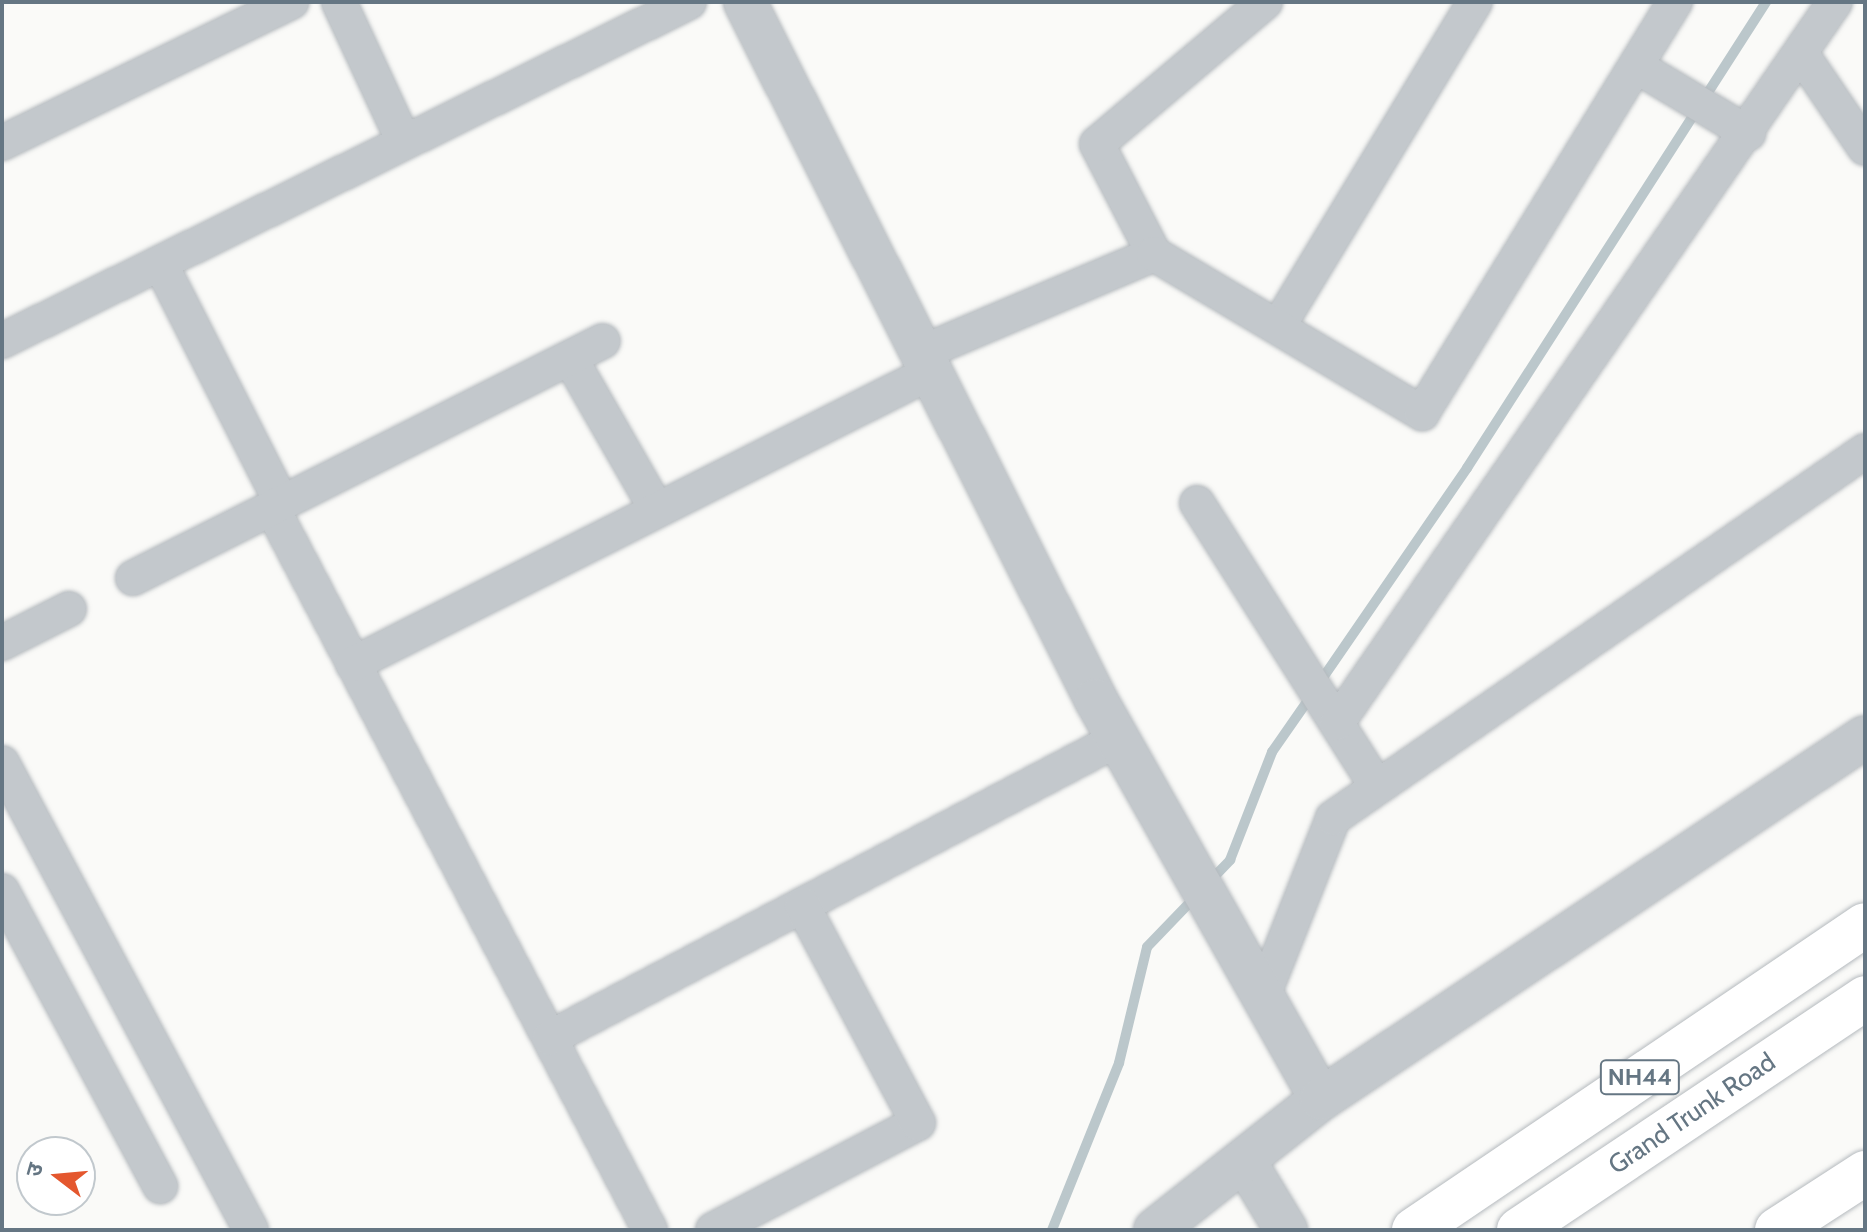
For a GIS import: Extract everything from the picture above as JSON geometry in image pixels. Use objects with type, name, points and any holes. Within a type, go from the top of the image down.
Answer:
[{"type":"main road","name":"NH44","points":[[1414,1230],[1865,925]]},
{"type":"main road","name":"Grand Trunk Road","points":[[1519,1230],[1865,998]]},
{"type":"main road","points":[[1777,1230],[1865,1173]]},
{"type":"street","points":[[2,143],[291,2]]},
{"type":"street","points":[[339,2],[404,142]]},
{"type":"street","points":[[2,341],[689,2]]},
{"type":"street","points":[[745,2],[1118,739],[1321,1099]]},
{"type":"street","points":[[1265,2],[1097,144],[1154,254],[1422,413],[1675,2]]},
{"type":"street","points":[[1278,327],[1475,2]]},
{"type":"street","points":[[1332,715],[1738,126],[1802,55],[1835,2]]},
{"type":"street","points":[[1802,55],[1865,148]]},
{"type":"street","points":[[1636,66],[1738,126]]},
{"type":"street","points":[[353,664],[657,510],[926,362],[1154,254]]},
{"type":"street","points":[[160,263],[353,664],[650,1230]]},
{"type":"street","points":[[133,578],[603,341]]},
{"type":"street","points":[[570,358],[657,510]]},
{"type":"street","points":[[1263,996],[1333,818],[1865,451]]},
{"type":"street","points":[[1197,503],[1377,787]]},
{"type":"street","points":[[2,643],[69,609]]},
{"type":"street","points":[[1155,1230],[1321,1099],[1865,737]]},
{"type":"street","points":[[550,1038],[1118,739]]},
{"type":"street","points":[[2,763],[251,1230]]},
{"type":"street","points":[[2,891],[160,1186]]},
{"type":"street","points":[[713,1230],[918,1123],[802,905]]},
{"type":"street","points":[[1244,1160],[1286,1230]]},
{"type":"waterway","points":[[1320,682],[1467,468],[1766,2]]},
{"type":"waterway","points":[[1211,880],[1230,860],[1272,752],[1311,696]]},
{"type":"waterway","points":[[1052,1230],[1119,1063],[1147,947],[1197,895]]}]
